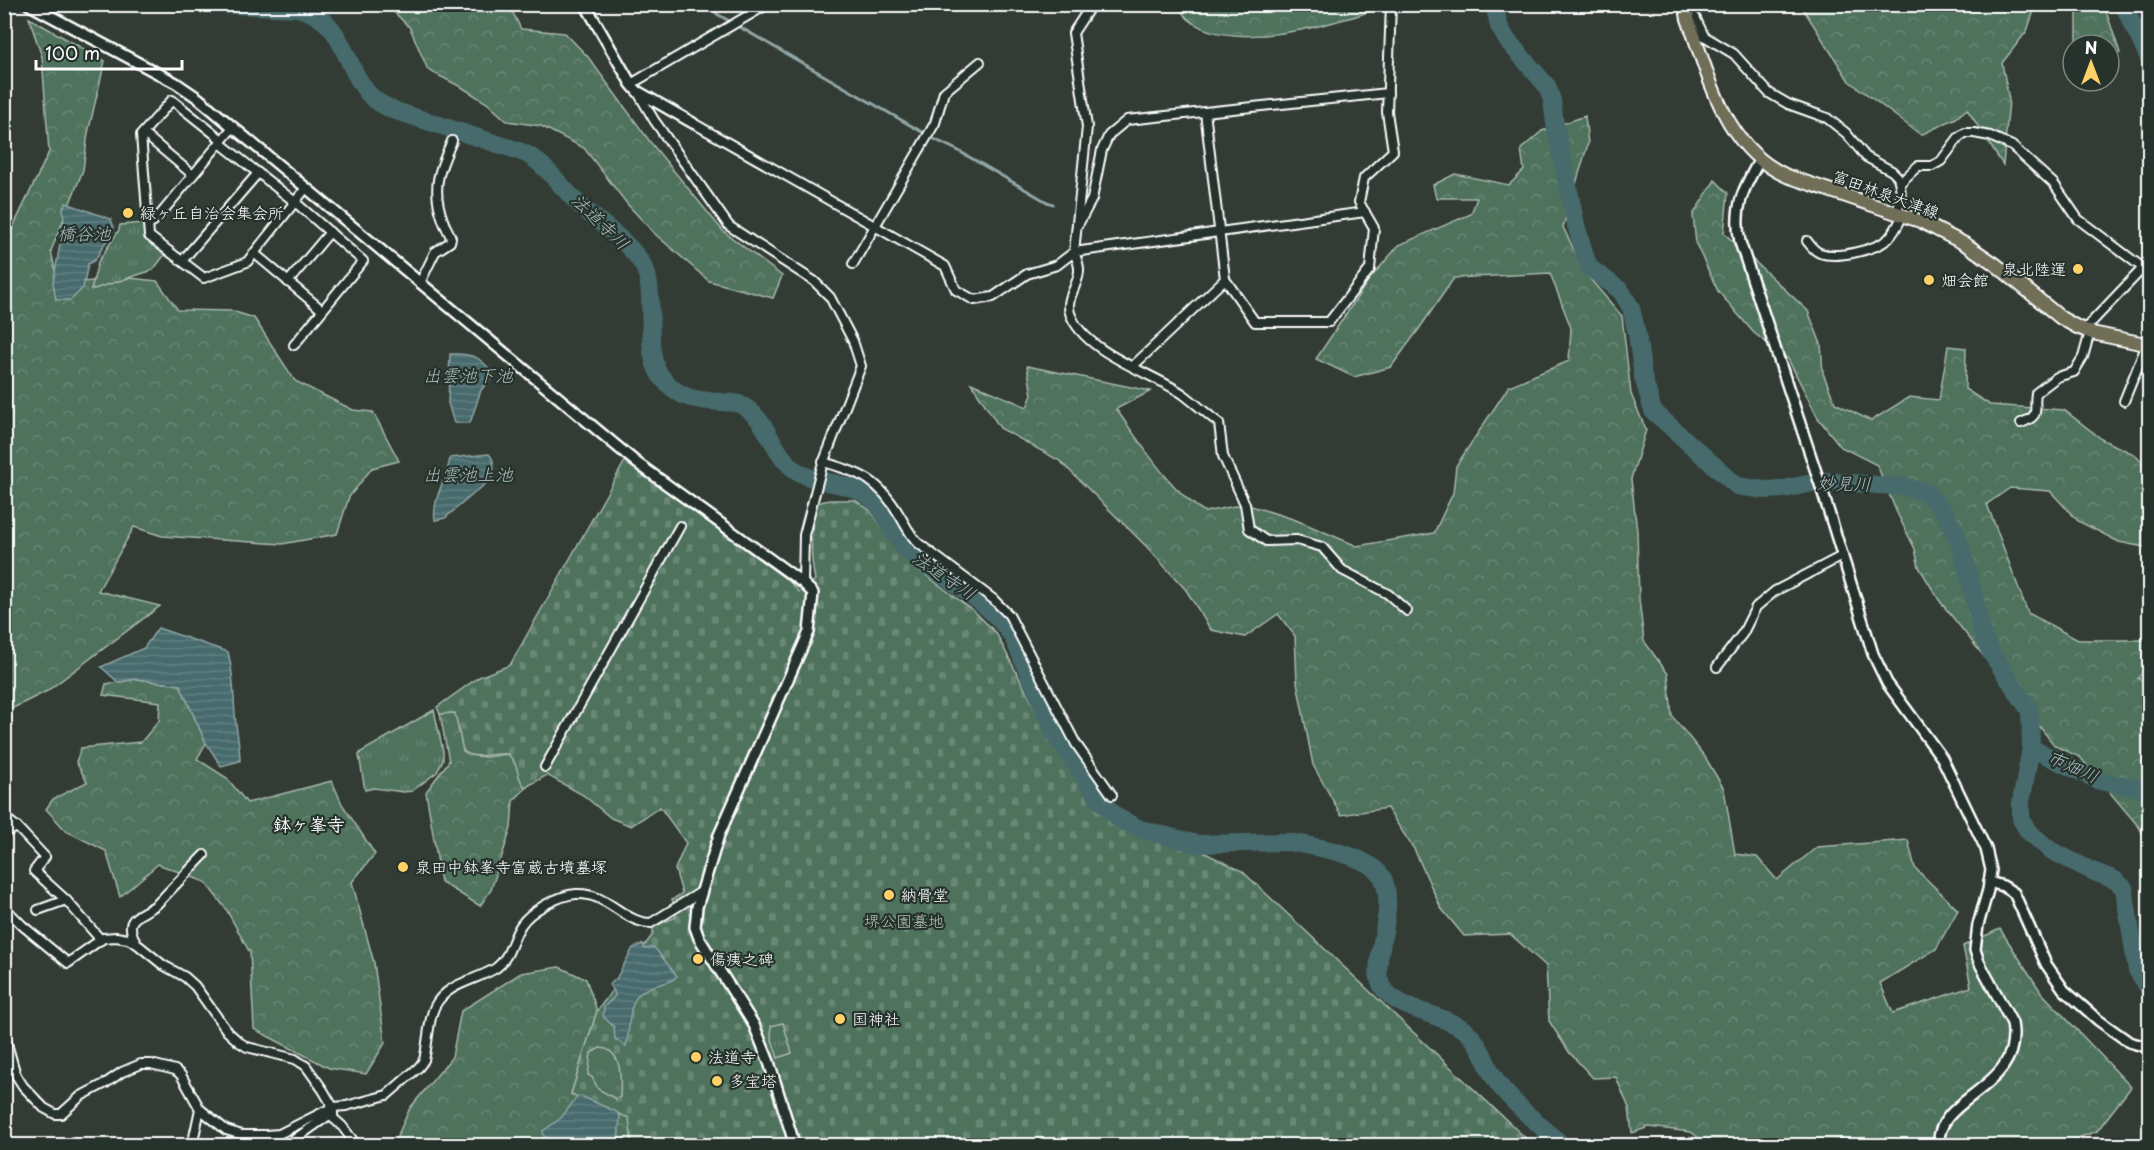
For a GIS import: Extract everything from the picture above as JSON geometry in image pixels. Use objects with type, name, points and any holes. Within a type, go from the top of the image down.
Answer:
[{"type":"main road","name":"富田林泉大津線","points":[[1686,9],[1723,113],[1739,140],[1759,161],[1787,176],[1900,214],[1965,244],[1995,264],[2061,318],[2087,331],[2148,345]]},
{"type":"street","points":[[28,4],[176,83],[233,127],[637,463],[813,593],[809,632],[719,835],[695,918],[699,938],[754,1025],[769,1062],[795,1146]]},
{"type":"street","points":[[585,4],[654,120],[729,226],[814,280],[831,297],[853,341],[861,366],[822,464],[804,535],[802,583]]},
{"type":"street","points":[[634,88],[768,4]]},
{"type":"street","points":[[1092,4],[1072,33],[1087,127],[1074,252],[1079,270],[1070,296],[1069,310],[1076,327],[1105,353],[1183,394],[1219,423],[1223,456],[1245,504],[1249,530],[1266,541],[1297,540],[1322,547],[1342,570],[1388,594],[1407,611]]},
{"type":"street","points":[[1205,112],[1225,279],[1255,322],[1329,322],[1370,268],[1374,228],[1359,202],[1364,178],[1393,151],[1387,112],[1391,4]]},
{"type":"street","points":[[1686,9],[1695,17],[1704,36],[1734,54],[1776,99],[1836,123],[1866,157],[1892,171],[1898,177],[1901,197],[1900,214],[1887,239],[1866,249],[1840,254],[1823,254],[1814,250],[1806,241]]},
{"type":"street","points":[[853,264],[935,123],[944,92],[980,62]]},
{"type":"street","points":[[634,88],[945,266],[956,290],[974,300],[993,297],[1027,274],[1058,265],[1074,252],[1365,212]]},
{"type":"street","points":[[1077,226],[1092,198],[1102,150],[1109,135],[1127,120],[1388,93]]},
{"type":"street","points":[[294,345],[363,261],[295,202],[172,100],[141,135],[149,236],[204,278],[247,262],[254,253],[295,202],[306,188]]},
{"type":"street","points":[[148,225],[233,127]]},
{"type":"street","points":[[143,133],[193,175]]},
{"type":"street","points":[[1900,183],[1918,166],[1932,166],[1941,161],[1959,137],[1974,133],[1990,136],[2012,146],[2054,184],[2078,219],[2146,266],[2087,331],[2078,366],[2074,372],[2056,377],[2036,393],[2036,414],[2033,419],[2021,423]]},
{"type":"street","points":[[420,283],[435,252],[450,242],[451,238],[438,201],[437,178],[452,141]]},
{"type":"street","points":[[1759,161],[1743,189],[1738,205],[1738,229],[1873,654],[1887,683],[1942,758],[1986,849],[1991,870],[1975,950],[1979,962],[2012,1023],[2014,1032],[2012,1049],[2002,1072],[1948,1115],[1938,1140],[1939,1146]]},
{"type":"street","points":[[182,261],[258,173]]},
{"type":"street","points":[[288,282],[330,232]]},
{"type":"street","points":[[254,253],[322,310]]},
{"type":"street","points":[[1132,366],[1225,279]]},
{"type":"street","points":[[2124,401],[2148,345]]},
{"type":"street","points":[[822,464],[855,471],[875,484],[918,543],[993,599],[1009,615],[1076,744],[1112,795]]},
{"type":"street","points":[[545,767],[680,526]]},
{"type":"street","points":[[1717,667],[1743,633],[1756,607],[1775,591],[1842,556]]},
{"type":"street","points":[[4,817],[17,826],[45,857],[34,871],[66,900],[101,940]]},
{"type":"street","points":[[4,833],[17,826]]},
{"type":"street","points":[[137,944],[132,934],[135,917],[157,904],[204,855]]},
{"type":"street","points":[[1989,882],[2003,886],[2014,894],[2046,964],[2064,990],[2098,1020],[2129,1042],[2150,1048]]},
{"type":"street","points":[[4,1033],[16,1075],[44,1108],[55,1114],[61,1114],[81,1096],[122,1072],[141,1064],[175,1070],[181,1075],[200,1109],[226,1130],[266,1136],[279,1134],[332,1110],[387,1095],[424,1060],[433,1008],[441,996],[452,988],[496,967],[504,960],[522,924],[550,902],[576,894],[596,896],[633,919],[651,923],[701,892]]},
{"type":"street","points":[[38,910],[66,900]]},
{"type":"street","points":[[4,907],[68,963],[101,940],[116,937],[128,939],[137,944],[195,986],[227,1031],[239,1042],[247,1047],[295,1059],[306,1066],[332,1110],[333,1118],[357,1146]]},
{"type":"street","points":[[192,1146],[200,1109]]},
{"type":"street","points":[[294,1146],[295,1139],[332,1110]]},
{"type":"green space","points":[[1802,4],[2036,5],[2027,31],[2002,63],[2009,100],[2003,165],[1967,109],[1956,118],[1921,135],[1849,81]]},
{"type":"green space","points":[[387,5],[509,5],[521,29],[565,33],[588,57],[651,143],[723,231],[782,276],[773,298],[709,281],[655,234],[628,205],[584,148],[541,126],[507,121],[487,103],[428,70],[410,28]]},
{"type":"green space","points":[[1178,5],[1381,5],[1358,15],[1296,31],[1250,36],[1206,29],[1189,20]]},
{"type":"green space","points":[[2077,5],[2104,5],[2113,33],[2077,33]]},
{"type":"green space","points":[[29,18],[105,61],[88,133],[83,170],[51,251],[58,284],[129,278],[157,281],[178,310],[232,311],[254,318],[295,381],[353,410],[373,412],[399,461],[372,468],[349,497],[337,534],[282,544],[162,536],[134,527],[98,591],[160,606],[47,691],[5,712],[4,246],[49,152],[42,57]]},
{"type":"green space","points":[[1585,116],[1588,144],[1563,227],[1585,273],[1622,316],[1631,394],[1646,430],[1631,479],[1637,531],[1639,599],[1644,641],[1668,674],[1672,716],[1705,757],[1724,789],[1735,854],[1757,857],[1777,880],[1817,847],[1908,840],[1915,868],[1958,910],[1936,949],[1880,983],[1893,1013],[1971,987],[1963,946],[2000,929],[2041,992],[2131,1087],[2097,1131],[2059,1145],[1709,1146],[1691,1132],[1649,1127],[1632,1133],[1629,1108],[1616,1077],[1593,1078],[1569,1052],[1549,1021],[1546,966],[1510,934],[1464,936],[1441,908],[1414,849],[1387,808],[1341,815],[1313,765],[1297,682],[1295,636],[1278,614],[1245,637],[1211,630],[1186,590],[1146,546],[1060,461],[1000,428],[971,383],[1027,407],[1032,395],[1027,366],[1151,391],[1116,409],[1168,479],[1192,503],[1205,512],[1245,504],[1296,520],[1357,546],[1434,533],[1453,493],[1456,466],[1509,386],[1569,361],[1571,328],[1550,273],[1454,278],[1391,367],[1354,377],[1316,359],[1368,281],[1399,245],[1471,214],[1477,198],[1436,198],[1433,185],[1455,174],[1509,185],[1524,170],[1521,149],[1542,131]]},
{"type":"green space","points":[[1715,180],[1728,193],[1724,233],[1808,311],[1821,344],[1823,373],[1835,403],[1871,421],[1909,397],[1939,400],[1948,346],[1966,348],[1965,389],[1990,405],[2064,410],[2103,440],[2134,454],[2149,470],[2149,548],[2119,542],[2078,521],[2050,491],[2010,488],[1987,504],[2028,613],[2078,640],[2149,640],[2149,666],[2138,678],[2149,684],[2149,843],[2139,827],[2080,757],[2055,746],[1939,600],[1919,567],[1915,549],[1877,465],[1841,447],[1818,418],[1788,359],[1754,333],[1718,291],[1696,244],[1693,215]]},
{"type":"green space","points":[[144,223],[166,253],[153,270],[91,290],[98,262],[120,225]]},
{"type":"green space","name":"堺公園墓地","points":[[625,461],[790,582],[799,592],[815,580],[811,541],[816,503],[830,500],[855,500],[871,511],[903,558],[975,612],[996,633],[1055,747],[1093,802],[1141,831],[1201,851],[1242,871],[1533,1145],[632,1145],[629,1118],[571,1094],[597,1011],[653,934],[653,927],[676,917],[672,900],[682,893],[675,869],[686,843],[660,807],[631,826],[611,818],[583,795],[547,775],[524,786],[515,763],[508,754],[479,756],[463,751],[455,713],[440,714],[437,707],[479,677],[510,665]]},
{"type":"green space","points":[[137,679],[180,685],[206,743],[197,759],[227,778],[247,803],[332,781],[342,804],[375,854],[352,882],[374,963],[385,1043],[366,1074],[329,1068],[254,1029],[250,953],[226,909],[205,882],[158,864],[120,897],[106,851],[66,831],[46,809],[53,799],[87,782],[76,762],[81,748],[141,742],[159,721],[160,702],[103,695],[106,684]]},
{"type":"green space","points":[[434,710],[443,751],[443,760],[437,772],[412,791],[374,788],[365,790],[359,755],[361,752]]},
{"type":"green space","points":[[455,712],[469,755],[486,757],[508,754],[516,761],[524,786],[528,786],[513,801],[511,828],[491,890],[480,906],[441,882],[426,792],[449,761],[440,714]]},
{"type":"green space","points":[[559,967],[586,979],[597,1011],[571,1094],[630,1118],[632,1145],[393,1146],[410,1108],[452,1057],[461,1011],[521,973]]},
{"type":"green space","points":[[783,1023],[792,1053],[778,1058],[771,1036],[771,1026]]},
{"type":"green space","points":[[600,1048],[608,1050],[617,1059],[621,1082],[620,1097],[616,1099],[598,1089],[592,1077],[588,1075],[591,1053]]},
{"type":"water","name":"橋谷池","points":[[66,203],[111,219],[114,228],[95,260],[88,264],[83,288],[71,300],[56,300],[53,283],[64,223],[63,208]]},
{"type":"water","name":"出雲池下池","points":[[450,354],[476,357],[494,375],[481,390],[470,423],[454,423],[448,403]]},
{"type":"water","name":"出雲池上池","points":[[489,454],[494,466],[491,479],[445,518],[435,520],[436,504],[450,458]]},
{"type":"water","points":[[158,628],[228,652],[240,761],[221,766],[206,743],[180,685],[137,679],[118,682],[101,667],[144,648]]},
{"type":"water","points":[[643,944],[645,949],[654,947],[677,976],[668,982],[642,991],[637,997],[631,1012],[626,1046],[615,1039],[614,1027],[603,1016],[604,1007],[615,996],[609,985],[616,979],[633,948]]},
{"type":"water","points":[[581,1096],[617,1112],[620,1116],[618,1145],[578,1145],[544,1137],[543,1131],[561,1118],[577,1097]]},
{"type":"waterway","name":"法道寺川","points":[[210,4],[298,8],[314,14],[334,32],[359,80],[370,95],[379,102],[393,110],[520,151],[537,161],[582,207],[628,247],[643,265],[649,287],[653,358],[664,380],[677,392],[690,398],[737,403],[748,409],[763,425],[786,462],[794,469],[810,477],[854,488],[870,497],[908,552],[974,597],[995,615],[1013,637],[1055,734],[1099,799],[1117,817],[1140,829],[1197,844],[1289,842],[1344,854],[1371,866],[1380,874],[1387,892],[1386,916],[1378,968],[1383,988],[1400,1002],[1447,1021],[1467,1032],[1477,1044],[1495,1079],[1507,1094],[1563,1146]]},
{"type":"waterway","points":[[711,4],[717,14],[936,140],[1053,204]]},
{"type":"waterway","name":"妙見川","points":[[1494,4],[1499,26],[1507,40],[1547,86],[1552,100],[1576,225],[1586,259],[1590,268],[1621,291],[1631,308],[1643,377],[1653,411],[1737,486],[1765,490],[1784,489],[1822,481],[1906,487],[1927,493],[1945,513],[1961,546],[1984,638],[1991,653],[2030,711],[2031,748],[2021,802],[2021,819],[2028,831],[2050,850],[2115,880],[2124,888],[2137,970],[2150,990]]},
{"type":"waterway","points":[[2123,4],[2150,60]]},
{"type":"waterway","name":"市畑川","points":[[2031,748],[2099,781],[2140,788],[2150,793]]},
{"type":"place","name":"緑ヶ丘自治会集会所","points":[[128,213]]},
{"type":"place","name":"泉北陸運","points":[[2078,269]]},
{"type":"place","name":"畑会館","points":[[1929,280]]},
{"type":"place","name":"泉田中鉢峯寺富蔵古墳墓塚","points":[[403,867]]},
{"type":"place","name":"納骨堂","points":[[889,895]]},
{"type":"place","name":"傷痍之碑","points":[[698,959]]},
{"type":"place","name":"国神社","points":[[840,1019]]},
{"type":"place","name":"法道寺","points":[[696,1057]]},
{"type":"place","name":"多宝塔","points":[[717,1081]]},
{"type":"district","name":"鉢ヶ峯寺","points":[[309,825]]}]
